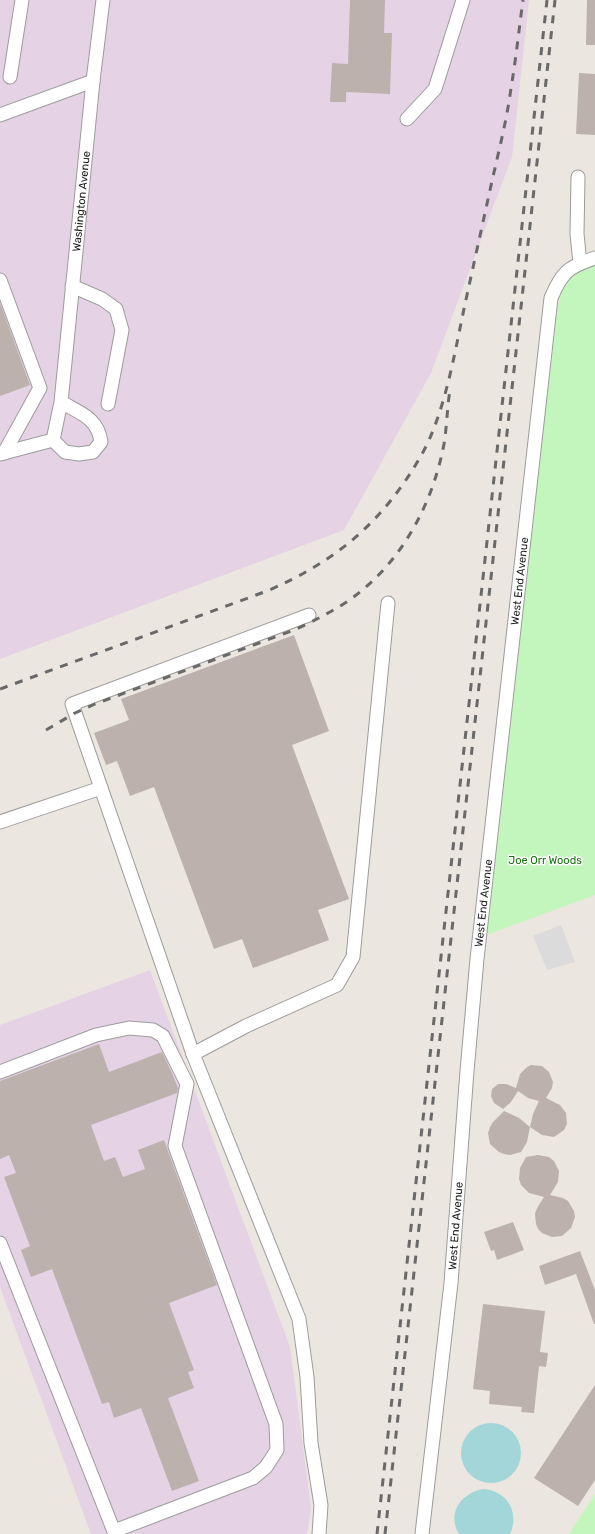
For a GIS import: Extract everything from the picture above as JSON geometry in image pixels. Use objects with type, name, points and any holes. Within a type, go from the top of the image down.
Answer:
[{"type":"street","points":[[10,77],[22,0]]},
{"type":"street","name":"Washington Avenue","points":[[53,440],[61,402],[93,80],[103,0]]},
{"type":"street","points":[[407,120],[435,89],[463,0]]},
{"type":"street","points":[[0,115],[93,80]]},
{"type":"street","points":[[578,177],[577,234],[580,263],[595,258]]},
{"type":"street","name":"West End Avenue","points":[[422,1534],[451,1283],[467,1071],[481,927],[551,298],[563,275],[580,263]]},
{"type":"street","points":[[0,280],[40,388],[2,453]]},
{"type":"street","points":[[72,286],[102,299],[116,310],[122,330],[108,404]]},
{"type":"street","points":[[2,453],[53,440],[65,452],[79,454],[93,452],[101,442],[100,433],[91,420],[61,402]]},
{"type":"street","points":[[193,1054],[246,1026],[337,985],[353,957],[388,603]]},
{"type":"street","points":[[309,615],[72,704],[193,1054],[300,1318],[307,1376],[311,1443],[321,1505],[319,1534]]},
{"type":"street","points":[[0,822],[101,788]]},
{"type":"street","points":[[0,1072],[96,1035],[129,1028],[153,1030],[163,1036],[187,1084],[175,1146],[276,1424],[277,1450],[266,1467],[253,1478],[115,1533],[0,1243]]},
{"type":"shaded area","points":[[0,0],[529,0],[512,157],[431,373],[344,530],[0,659]]},
{"type":"shaded area","points":[[561,925],[575,962],[547,970],[533,936]]},
{"type":"shaded area","points":[[150,970],[290,1347],[311,1508],[307,1534],[91,1534],[0,1287],[0,1025]]},
{"type":"green space","name":"Joe Orr Woods","points":[[595,266],[595,895],[486,935],[558,306],[563,289],[567,282],[574,276]]},
{"type":"green space","points":[[595,1494],[595,1534],[569,1534]]},
{"type":"water","points":[[491,1423],[508,1428],[516,1436],[521,1453],[516,1470],[508,1478],[491,1483],[474,1478],[466,1470],[461,1453],[466,1436],[474,1428]]},
{"type":"water","points":[[484,1489],[499,1494],[505,1498],[509,1504],[513,1518],[513,1526],[510,1534],[459,1534],[455,1526],[454,1519],[455,1511],[458,1505],[469,1494]]},
{"type":"building","points":[[350,0],[385,0],[384,33],[392,33],[390,94],[346,92],[346,102],[330,102],[332,63],[348,64]]},
{"type":"building","points":[[587,0],[595,0],[595,45],[586,45]]},
{"type":"building","points":[[579,73],[595,74],[595,135],[576,134]]},
{"type":"building","points":[[0,303],[30,385],[0,396]]},
{"type":"building","points":[[294,635],[329,731],[292,745],[349,899],[318,910],[329,940],[253,968],[242,939],[214,949],[154,787],[130,796],[117,761],[106,765],[94,733],[129,720],[121,699]]},
{"type":"building","points":[[99,1044],[109,1072],[162,1052],[178,1088],[177,1093],[91,1125],[104,1161],[115,1157],[123,1177],[145,1169],[138,1150],[164,1140],[217,1285],[169,1303],[194,1370],[188,1372],[194,1388],[168,1398],[199,1481],[172,1491],[141,1408],[114,1418],[109,1402],[102,1404],[52,1269],[31,1277],[21,1250],[30,1246],[4,1177],[16,1173],[9,1155],[0,1159],[0,1081]]},
{"type":"building","points":[[531,1065],[542,1066],[549,1072],[553,1082],[552,1088],[546,1098],[560,1105],[566,1113],[567,1124],[564,1130],[554,1137],[542,1135],[530,1127],[533,1114],[539,1101],[528,1098],[518,1091],[511,1102],[503,1109],[494,1103],[491,1096],[492,1089],[498,1084],[506,1084],[516,1088],[520,1074]]},
{"type":"building","points":[[504,1111],[519,1118],[530,1127],[527,1142],[521,1152],[510,1155],[499,1152],[490,1144],[488,1133],[493,1122]]},
{"type":"building","points":[[538,1155],[549,1157],[554,1161],[559,1171],[558,1182],[550,1195],[563,1198],[568,1201],[574,1211],[575,1217],[571,1228],[562,1236],[552,1237],[542,1233],[538,1229],[535,1214],[544,1197],[529,1193],[521,1185],[519,1179],[520,1168],[526,1157]]},
{"type":"building","points":[[513,1222],[524,1250],[497,1260],[494,1250],[491,1251],[484,1232]]},
{"type":"building","points":[[580,1251],[595,1290],[595,1324],[576,1274],[545,1285],[539,1266]]},
{"type":"building","points":[[483,1304],[545,1311],[540,1352],[548,1353],[546,1367],[539,1366],[534,1413],[521,1412],[522,1407],[489,1404],[490,1391],[473,1389]]},
{"type":"building","points":[[595,1385],[595,1480],[578,1506],[534,1478]]},
{"type":"railway","points":[[0,689],[267,591],[292,579],[337,552],[375,519],[392,499],[422,454],[430,438],[443,401],[505,123],[523,0]]},
{"type":"railway","points":[[377,1534],[547,0]]},
{"type":"railway","points":[[385,1534],[555,0]]},
{"type":"railway","points":[[46,730],[75,713],[95,704],[294,630],[339,607],[364,588],[382,572],[397,553],[422,513],[439,467],[444,444],[450,390]]}]
